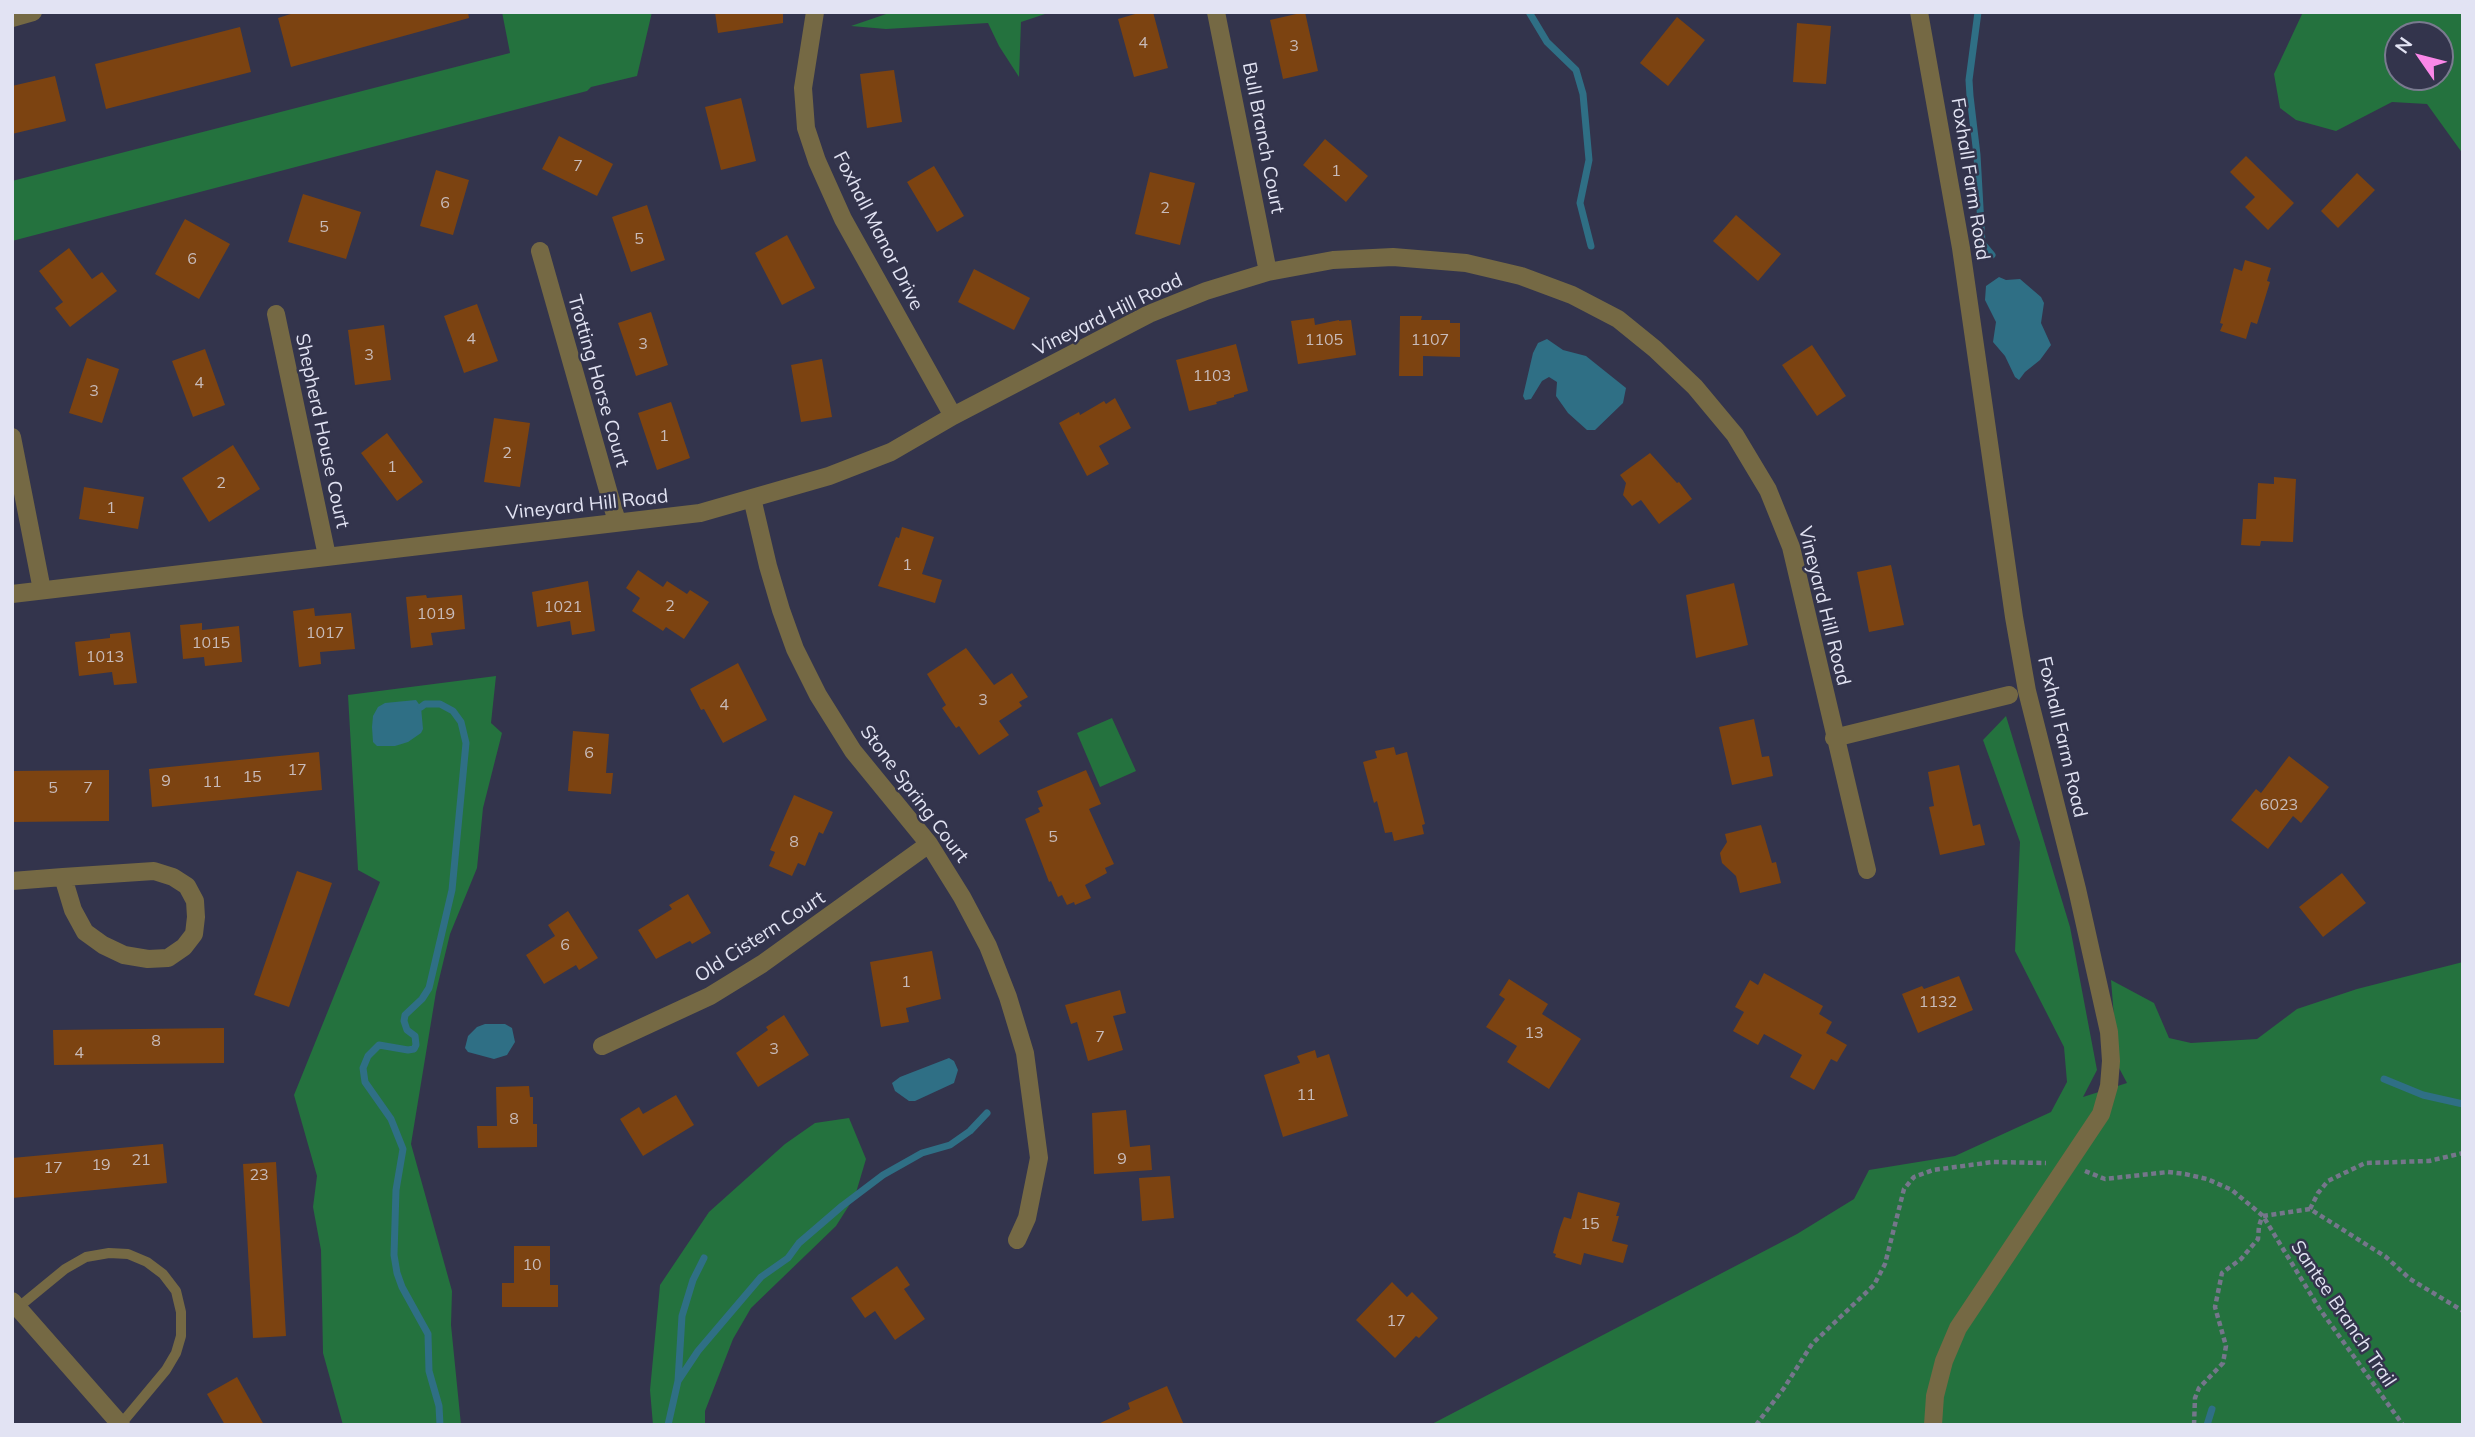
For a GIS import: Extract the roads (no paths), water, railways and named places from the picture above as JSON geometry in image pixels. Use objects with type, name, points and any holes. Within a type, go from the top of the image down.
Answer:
[{"type":"street","points":[[12,18],[33,12]]},
{"type":"street","name":"Foxhall Manor Drive","points":[[815,12],[803,88],[806,128],[817,161],[843,219],[953,416]]},
{"type":"street","name":"Bull Branch Court","points":[[1216,12],[1268,272]]},
{"type":"street","name":"Foxhall Farm Road","points":[[1919,12],[1961,248],[2027,691],[2077,890],[2109,1032],[2111,1061],[2109,1086],[2101,1114],[1958,1328],[1944,1361],[1935,1396],[1933,1425]]},
{"type":"street","name":"Trotting Horse Court","points":[[540,251],[617,522]]},
{"type":"street","name":"Vineyard Hill Road","points":[[12,594],[700,513],[829,476],[891,452],[953,416],[1149,314],[1206,291],[1268,272],[1333,260],[1393,257],[1466,263],[1521,276],[1572,295],[1618,319],[1695,387],[1735,435],[1768,490],[1791,547],[1867,870]]},
{"type":"street","name":"Shepherd House Court","points":[[276,314],[327,556]]},
{"type":"street","points":[[12,437],[42,590]]},
{"type":"street","name":"Stone Spring Court","points":[[752,498],[781,610],[795,649],[818,695],[853,751],[929,844],[988,946],[1008,998],[1025,1053],[1039,1157],[1027,1218],[1017,1240]]},
{"type":"street","points":[[1834,738],[2009,695]]},
{"type":"street","name":"Old Cistern Court","points":[[602,1046],[710,996],[762,964],[929,844]]},
{"type":"street","points":[[12,881],[63,877],[154,871],[173,877],[187,886],[195,901],[194,934],[184,947],[168,958],[149,959],[124,955],[85,932],[73,910],[63,877]]},
{"type":"street","points":[[14,1307],[121,1425]]},
{"type":"lane","points":[[2009,695],[2027,691]]},
{"type":"lane","points":[[14,1307],[65,1269],[86,1257],[109,1253],[128,1254],[147,1262],[163,1274],[176,1291],[181,1312],[181,1336],[176,1353],[166,1370],[121,1425]]},
{"type":"water","points":[[1999,277],[2006,280],[2020,279],[2041,297],[2044,303],[2041,323],[2051,345],[2019,380],[1993,342],[1996,322],[1985,300],[1986,286]]},
{"type":"water","points":[[1547,339],[1563,350],[1586,356],[1626,388],[1623,403],[1595,430],[1587,430],[1568,413],[1556,396],[1557,382],[1549,377],[1542,381],[1531,399],[1525,400],[1523,396],[1533,353],[1538,343]]},
{"type":"water","points":[[416,700],[421,707],[421,733],[408,742],[395,746],[377,746],[373,742],[372,727],[373,716],[378,707],[385,703]]},
{"type":"water","points":[[485,1024],[505,1024],[512,1028],[515,1042],[507,1055],[494,1059],[468,1052],[465,1048],[468,1036],[477,1027]]},
{"type":"water","points":[[949,1058],[954,1061],[958,1070],[954,1083],[915,1101],[909,1101],[895,1091],[892,1083],[900,1077]]},
{"type":"waterway","points":[[1529,12],[1547,42],[1576,70],[1583,94],[1589,160],[1580,203],[1591,246]]},
{"type":"waterway","points":[[1978,12],[1969,80],[1982,243],[1992,255]]},
{"type":"waterway","points":[[421,707],[425,704],[440,704],[453,711],[461,722],[466,743],[452,890],[429,988],[405,1015],[407,1030],[415,1036],[416,1045],[414,1049],[408,1050],[379,1045],[368,1056],[363,1068],[365,1082],[391,1119],[403,1149],[396,1190],[394,1255],[402,1287],[428,1334],[429,1371],[439,1406],[440,1425]]},
{"type":"waterway","points":[[2384,1079],[2423,1095],[2463,1104]]},
{"type":"waterway","points":[[678,1381],[698,1351],[761,1277],[788,1258],[799,1243],[883,1175],[922,1153],[950,1145],[970,1131],[987,1113]]},
{"type":"waterway","points":[[668,1425],[678,1381],[682,1316],[693,1280],[704,1258]]},
{"type":"waterway","points":[[2207,1425],[2212,1409]]}]
